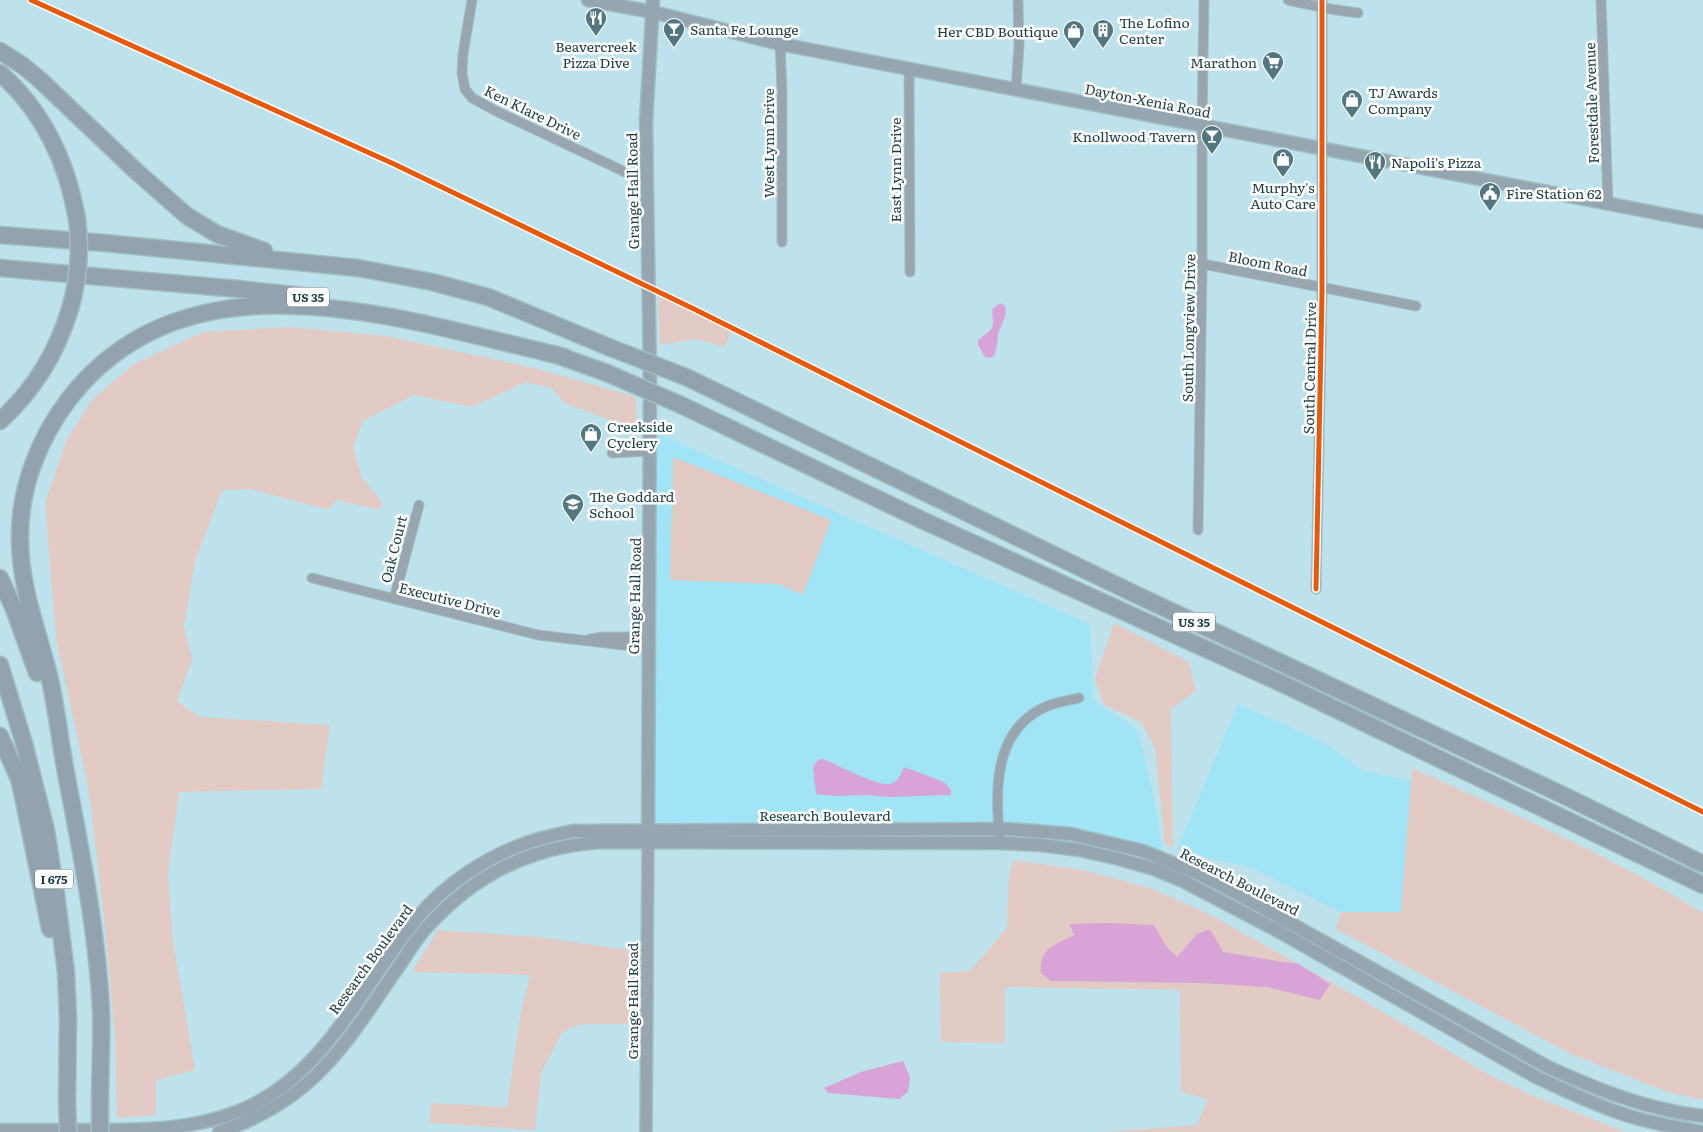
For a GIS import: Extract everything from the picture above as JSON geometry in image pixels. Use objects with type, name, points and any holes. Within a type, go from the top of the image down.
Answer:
[{"type":"highway","points":[[0,51],[39,79],[136,171],[187,216],[217,234],[290,260]]},
{"type":"highway","points":[[0,73],[21,94],[35,112],[50,136],[63,164],[77,219],[80,260],[70,309],[57,345],[43,370],[26,394],[0,421]]},
{"type":"highway","points":[[0,235],[290,260],[358,268],[432,282],[488,297],[562,327]]},
{"type":"highway","name":"US 35","points":[[0,242],[325,270],[386,281],[507,308],[562,327],[686,377],[1062,559],[1567,797],[1703,864]]},
{"type":"highway","name":"US 35","points":[[0,268],[238,289],[370,306],[448,322],[564,357],[607,373],[681,405],[924,520],[1281,683],[1703,884]]},
{"type":"highway","points":[[65,768],[50,680],[23,581],[20,540],[21,518],[29,476],[50,427],[76,390],[112,356],[141,336],[184,319],[239,307],[291,305],[320,307],[417,322],[564,357]]},
{"type":"highway","name":"I 675","points":[[0,578],[14,609],[44,693],[65,768],[85,870],[101,1012],[100,1132]]},
{"type":"highway","name":"I 675","points":[[0,665],[24,743],[46,830],[66,972],[68,1132]]},
{"type":"highway","points":[[0,736],[23,796],[68,1019]]},
{"type":"highway","points":[[1683,874],[1703,889]]},
{"type":"main road","name":"Dayton-Xenia Road","points":[[588,0],[653,6],[780,44],[1703,222]]},
{"type":"main road","name":"Grange Hall Road","points":[[648,836],[650,381],[646,122],[653,6]]},
{"type":"main road","name":"Research Boulevard","points":[[219,1132],[237,1126],[269,1110],[291,1096],[324,1068],[348,1038],[426,928],[450,904],[471,887],[512,864],[536,854],[565,846],[648,836],[999,829],[1071,834],[1143,851],[1162,858],[1236,893],[1548,1067],[1631,1101],[1684,1114],[1703,1116]]},
{"type":"main road","name":"Research Boulevard","points":[[0,1130],[149,1130],[194,1125],[239,1111],[269,1096],[295,1078],[325,1046],[418,916],[452,884],[501,853],[530,841],[573,831],[648,836],[1041,845],[1119,858],[1183,881],[1278,931],[1536,1077],[1616,1112],[1648,1121],[1703,1132]]},
{"type":"street","name":"Ken Klare Drive","points":[[472,0],[463,54],[462,73],[465,89],[472,98],[640,179],[646,180]]},
{"type":"street","points":[[1016,89],[1019,46],[1018,0]]},
{"type":"street","name":"South Longview Drive","points":[[1198,530],[1204,0]]},
{"type":"street","points":[[1288,0],[1322,4],[1358,13]]},
{"type":"street","name":"Forestdale Avenue","points":[[1601,0],[1608,204]]},
{"type":"street","name":"South Central Drive","points":[[1316,589],[1319,515],[1322,4]]},
{"type":"street","name":"West Lynn Drive","points":[[780,44],[782,91],[782,242]]},
{"type":"street","name":"East Lynn Drive","points":[[909,69],[910,272]]},
{"type":"street","name":"Bloom Road","points":[[1202,264],[1416,306]]},
{"type":"street","points":[[612,453],[650,451]]},
{"type":"street","name":"Oak Court","points":[[394,599],[418,505]]},
{"type":"street","name":"Executive Drive","points":[[312,578],[538,635],[582,641],[648,642]]},
{"type":"street","points":[[1000,843],[999,772],[1004,751],[1010,738],[1025,720],[1039,710],[1079,698]]},
{"type":"street","name":"Grange Hall Road","points":[[646,1132],[648,836]]},
{"type":"shaded area","points":[[658,293],[732,328],[725,347],[697,339],[660,345]]},
{"type":"shaded area","points":[[1001,303],[1005,306],[1006,310],[994,356],[989,358],[984,356],[978,340],[987,334],[992,327],[993,308]]},
{"type":"shaded area","points":[[290,327],[386,336],[534,368],[636,397],[637,430],[564,403],[552,388],[526,382],[472,407],[414,395],[363,421],[353,447],[362,478],[382,502],[380,510],[336,500],[329,510],[250,489],[222,490],[195,561],[184,626],[192,660],[177,701],[199,717],[330,725],[321,789],[179,792],[168,874],[173,942],[195,1070],[156,1080],[156,1115],[117,1118],[115,1037],[105,927],[89,792],[56,638],[45,503],[67,439],[93,399],[134,364],[203,332]]},
{"type":"shaded area","points":[[650,430],[1090,624],[1093,700],[1138,730],[1157,813],[1163,858],[1071,834],[648,830]]},
{"type":"shaded area","points":[[673,457],[831,520],[803,595],[778,584],[670,580]]},
{"type":"shaded area","points":[[1114,623],[1189,662],[1196,691],[1171,709],[1173,847],[1165,844],[1155,748],[1141,722],[1104,705],[1095,679]]},
{"type":"shaded area","points":[[1238,704],[1323,742],[1362,770],[1411,781],[1401,912],[1341,912],[1252,868],[1177,850]]},
{"type":"shaded area","points":[[823,759],[866,779],[883,784],[895,782],[904,767],[944,782],[951,790],[951,795],[888,797],[816,794],[813,767],[818,760]]},
{"type":"shaded area","points":[[1412,768],[1597,854],[1633,872],[1703,913],[1703,1100],[1665,1091],[1571,1054],[1336,929],[1341,912],[1401,912]]},
{"type":"shaded area","points":[[1013,860],[1082,870],[1150,888],[1207,913],[1354,995],[1493,1077],[1534,1096],[1626,1132],[1102,1132],[1197,1125],[1208,1099],[1181,1092],[1180,990],[1005,987],[1005,1043],[941,1042],[940,973],[970,971],[1007,928],[1009,875]]},
{"type":"shaded area","points":[[1069,924],[1154,925],[1166,946],[1177,957],[1197,934],[1210,929],[1223,952],[1299,964],[1330,984],[1320,1000],[1267,987],[1201,983],[1051,981],[1041,973],[1043,958],[1050,948],[1074,935]]},
{"type":"shaded area","points":[[438,930],[539,937],[634,951],[634,1024],[583,1024],[563,1031],[541,1073],[535,1130],[430,1123],[431,1103],[507,1107],[521,1011],[530,975],[412,972]]},
{"type":"shaded area","points":[[903,1061],[910,1077],[908,1092],[899,1099],[828,1093],[824,1088],[861,1072]]},
{"type":"cycle path","points":[[31,0],[394,164],[694,309],[1703,812]]},
{"type":"cycle path","points":[[1316,589],[1322,294],[1322,0]]},
{"type":"place","name":"Beavercreek Pizza Dive","points":[[596,37]]},
{"type":"place","name":"Santa Fe Lounge","points":[[674,48]]},
{"type":"place","name":"The Lofino Center","points":[[1103,49]]},
{"type":"place","name":"Her CBD Boutique","points":[[1074,50]]},
{"type":"place","name":"Marathon","points":[[1273,81]]},
{"type":"place","name":"TJ Awards Company","points":[[1352,119]]},
{"type":"place","name":"Knollwood Tavern","points":[[1212,155]]},
{"type":"place","name":"Murphy's Auto Care","points":[[1283,178]]},
{"type":"place","name":"Napoli's Pizza","points":[[1375,181]]},
{"type":"place","name":"Fire Station 62","points":[[1490,212]]},
{"type":"place","name":"Creekside Cyclery","points":[[591,453]]},
{"type":"place","name":"The Goddard School","points":[[573,523]]}]
